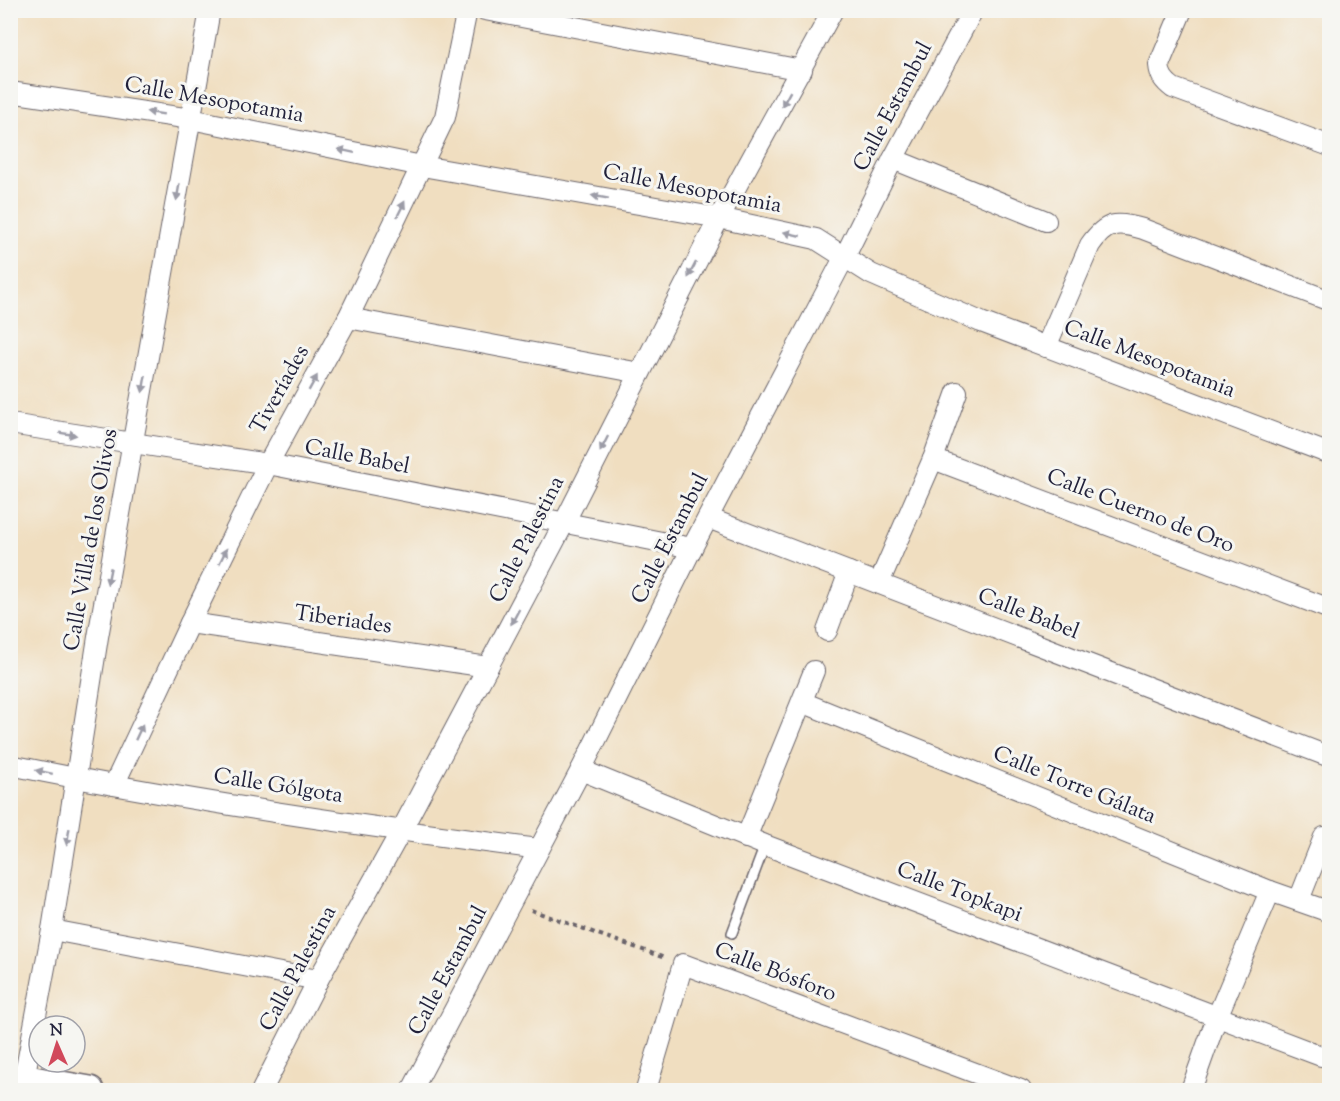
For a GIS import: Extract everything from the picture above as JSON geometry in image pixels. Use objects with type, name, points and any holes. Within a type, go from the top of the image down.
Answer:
[{"type":"main road","points":[[17,1077],[90,1090]]},
{"type":"street","name":"Calle Villa de los Olivos","points":[[17,1077],[52,930],[98,637],[210,10]]},
{"type":"street","name":"Tiveríades","points":[[114,785],[268,464],[348,318],[422,166],[444,117],[467,10]]},
{"type":"street","points":[[485,10],[802,70]]},
{"type":"street","name":"Calle Palestina","points":[[262,1090],[318,980],[401,831],[564,523],[718,218],[802,70],[833,10]]},
{"type":"street","name":"Calle Estambul","points":[[412,1090],[512,903],[692,548],[845,256],[893,159],[973,10]]},
{"type":"street","points":[[1182,10],[1159,65],[1164,81],[1173,88],[1329,147]]},
{"type":"street","name":"Calle Mesopotamia","points":[[10,92],[190,119],[422,166],[718,218],[816,239],[871,274],[981,322],[1329,454]]},
{"type":"street","points":[[893,159],[1046,221]]},
{"type":"street","points":[[1046,347],[1090,245],[1108,226],[1125,224],[1143,228],[1329,301]]},
{"type":"street","points":[[348,318],[640,373]]},
{"type":"street","points":[[879,583],[933,459],[957,392]]},
{"type":"street","name":"Calle Babel","points":[[10,424],[268,464],[692,548]]},
{"type":"street","name":"Calle Cuerno de Oro","points":[[933,459],[1329,609]]},
{"type":"street","name":"Calle Babel","points":[[708,518],[1329,757]]},
{"type":"street","points":[[827,631],[849,572]]},
{"type":"street","name":"Tiberiades","points":[[190,623],[488,667]]},
{"type":"street","points":[[746,837],[814,671]]},
{"type":"street","name":"Calle Torre Gálata","points":[[802,702],[1270,891],[1329,912]]},
{"type":"street","name":"Calle Gólgota","points":[[10,765],[77,779],[401,831],[539,849]]},
{"type":"street","name":"Calle Topkapi","points":[[581,770],[765,845],[1321,1056]]},
{"type":"street","points":[[1299,900],[1324,837]]},
{"type":"street","points":[[1191,1090],[1217,1017],[1270,891]]},
{"type":"street","points":[[52,930],[318,980]]},
{"type":"street","points":[[646,1090],[683,964]]},
{"type":"street","name":"Calle Bósforo","points":[[683,964],[999,1087],[1021,1090]]},
{"type":"lane","points":[[732,933],[765,845]]},
{"type":"path","name":"Calle Bósforo","points":[[512,903],[683,964]]}]
